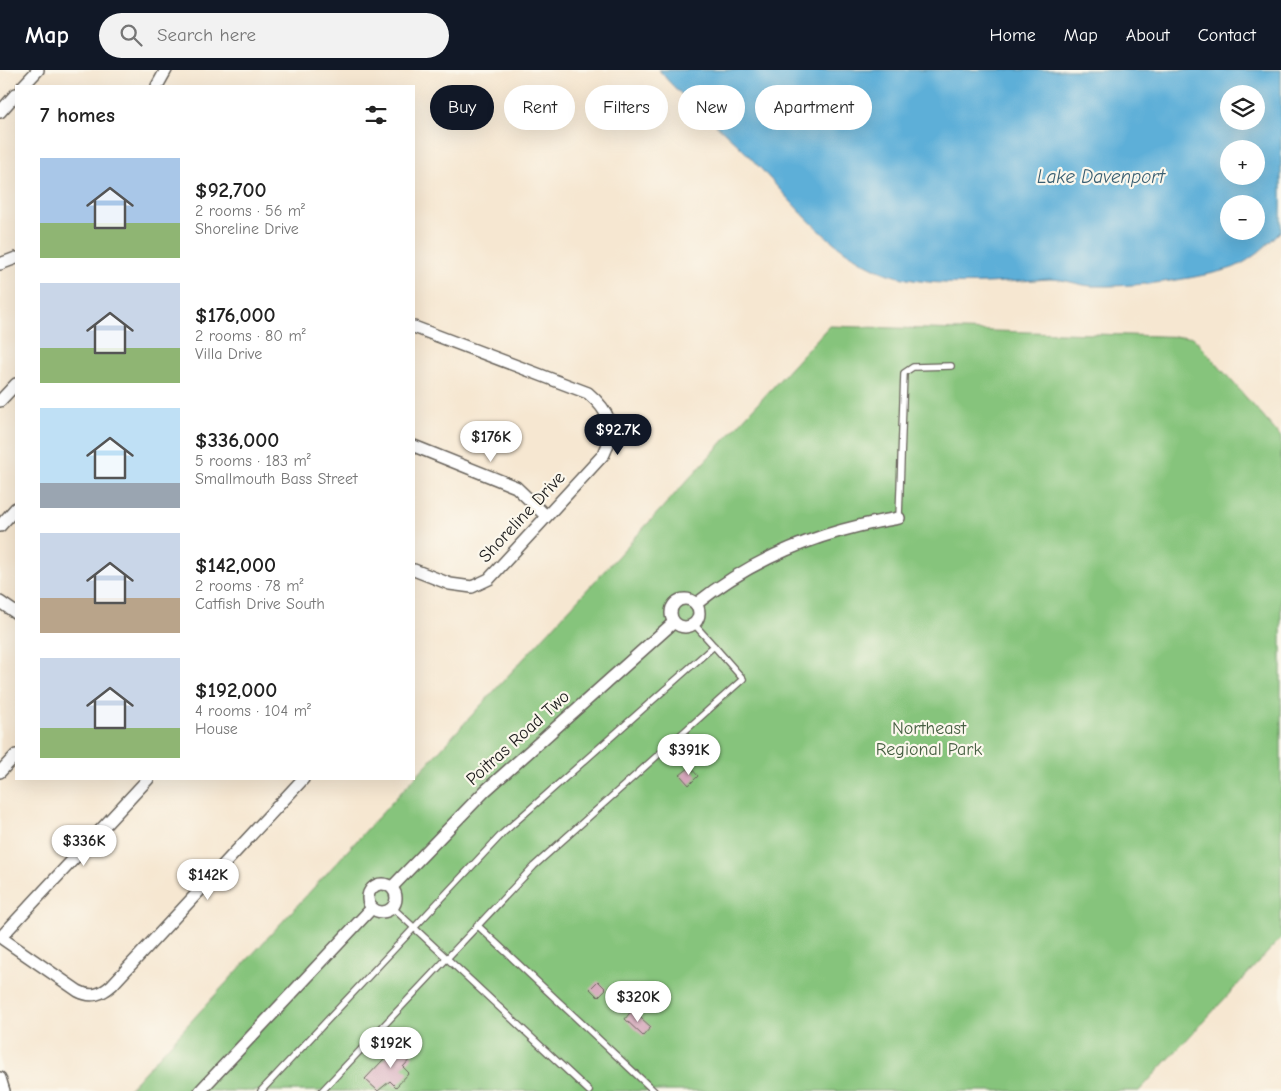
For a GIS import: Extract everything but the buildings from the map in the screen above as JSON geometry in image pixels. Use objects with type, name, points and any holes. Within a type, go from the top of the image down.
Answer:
[{"type":"street","points":[[24,85],[38,70]]},
{"type":"street","points":[[157,85],[166,70]]},
{"type":"street","points":[[0,112],[15,95]]},
{"type":"street","points":[[0,264],[15,258]]},
{"type":"street","name":"Shoreline Drive","points":[[415,327],[588,393],[602,406],[610,423],[609,443],[604,454],[489,579],[472,587],[450,584],[415,570]]},
{"type":"street","points":[[0,401],[15,385]]},
{"type":"street","points":[[415,446],[516,487],[546,516]]},
{"type":"street","points":[[0,526],[15,509]]},
{"type":"street","points":[[696,604],[732,577],[790,547],[839,530],[899,518]]},
{"type":"street","points":[[688,599],[696,604],[699,612],[694,624],[685,628],[674,623],[670,612],[675,602],[688,599]]},
{"type":"street","points":[[0,602],[15,612]]},
{"type":"street","name":"Poitras Road Two","points":[[392,888],[485,791],[674,623]]},
{"type":"street","points":[[0,772],[15,756]]},
{"type":"street","points":[[147,780],[0,937],[78,991],[89,996],[95,995],[112,985],[302,780]]},
{"type":"street","points":[[380,884],[392,888],[397,900],[393,908],[384,912],[372,908],[368,897],[372,888],[380,884]]},
{"type":"street","points":[[200,1091],[372,908]]},
{"type":"lane","points":[[899,518],[903,377],[906,370],[913,367],[951,366]]},
{"type":"lane","points":[[322,1091],[534,866],[743,679],[694,624]]},
{"type":"lane","points":[[261,1091],[503,833],[714,646]]},
{"type":"lane","points":[[393,908],[589,1091]]},
{"type":"lane","points":[[477,926],[654,1091]]},
{"type":"green space","name":"Northeast Regional Park","points":[[829,326],[1193,337],[1281,437],[1281,938],[1139,1091],[127,1091],[412,780],[415,780],[415,777]]},
{"type":"water","name":"Lake Davenport","points":[[659,70],[1281,70],[1281,231],[1256,254],[1234,268],[1159,282],[1091,286],[1050,279],[963,284],[918,281],[897,277],[878,270],[856,258],[819,230],[755,162],[721,130],[745,130],[745,85],[678,85],[678,90]]}]
